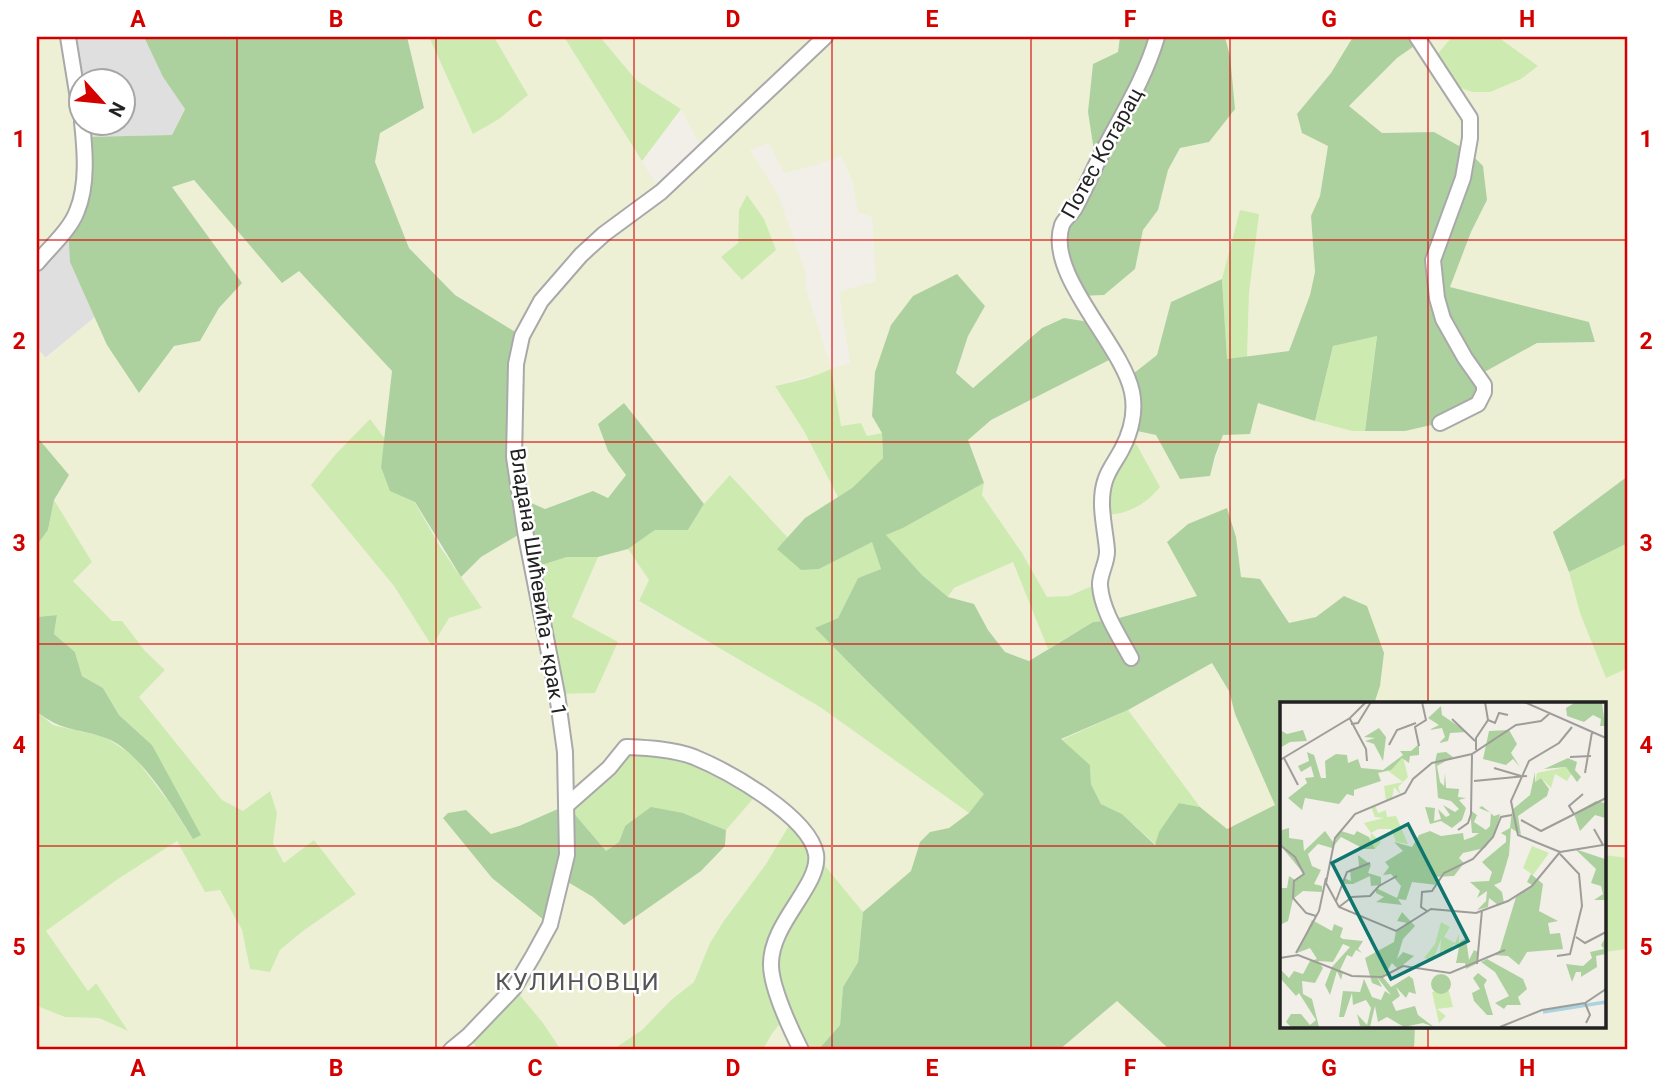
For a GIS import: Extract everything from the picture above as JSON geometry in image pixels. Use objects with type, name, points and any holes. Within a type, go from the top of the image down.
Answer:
[{"type":"street","points":[[68,37],[73,66]]},
{"type":"street","name":"Владана Шићевића - крак 1","points":[[451,1050],[514,988],[550,925],[567,855],[565,752],[514,457],[516,364],[522,336],[541,301],[581,255],[604,234],[661,192],[825,37]]},
{"type":"street","name":"Потес Котарац","points":[[1131,658],[1105,608],[1099,583],[1107,554],[1102,501],[1105,480],[1124,446],[1134,413],[1133,397],[1129,377],[1079,296],[1065,268],[1061,239],[1062,224],[1074,211],[1096,164],[1130,105],[1149,65],[1157,37]]},
{"type":"street","points":[[1417,37],[1470,118],[1464,178],[1433,260],[1437,298],[1443,319],[1465,358],[1484,384],[1484,393],[1478,404],[1440,423]]},
{"type":"street","points":[[37,263],[78,211],[83,184],[82,136]]},
{"type":"street","points":[[567,805],[609,768],[626,747],[651,748],[693,757],[748,786],[794,817],[807,831],[816,855],[812,879],[786,916],[775,942],[771,966],[785,1016],[801,1050]]},
{"type":"shaded area","points":[[68,37],[144,37],[163,77],[185,108],[172,135],[136,136],[136,66],[76,66]]},
{"type":"shaded area","points":[[68,226],[95,317],[45,358],[37,348],[37,263]]},
{"type":"green space","points":[[37,37],[68,37],[73,66],[66,66],[66,136],[79,136],[77,211],[37,263]]},
{"type":"green space","points":[[144,37],[407,37],[424,108],[380,133],[375,162],[409,248],[455,295],[522,336],[520,498],[545,509],[593,491],[608,498],[626,475],[608,451],[598,424],[624,403],[704,504],[688,530],[655,530],[628,549],[598,557],[567,557],[532,568],[525,531],[481,557],[461,577],[415,502],[390,491],[381,467],[392,371],[299,271],[282,283],[194,180],[172,187],[242,283],[219,308],[200,341],[174,346],[139,393],[107,345],[70,262],[68,226],[78,210],[83,137],[172,135],[185,109],[163,77]]},
{"type":"green space","points":[[407,37],[429,37],[473,134],[528,94],[494,37],[564,37],[661,192],[703,151],[681,109],[637,81],[600,37],[807,37],[813,47],[825,37],[1120,37],[1118,52],[1088,112],[1096,164],[1104,295],[1135,269],[1143,230],[1158,210],[1168,170],[1180,148],[1209,142],[1230,56],[1225,37],[1353,37],[1331,73],[1297,114],[1302,133],[1328,145],[1320,196],[1311,216],[1315,272],[1310,295],[1289,351],[1247,357],[1249,293],[1241,210],[1222,279],[1171,302],[1157,355],[1129,377],[1180,479],[1210,476],[1223,435],[1258,403],[1352,431],[1405,431],[1440,423],[1478,375],[1537,343],[1595,342],[1589,322],[1449,287],[1471,232],[1487,201],[1434,132],[1382,133],[1349,106],[1397,58],[1419,42],[1417,37],[1452,37],[1433,59],[1538,66],[1498,37],[1628,37],[1628,476],[1554,533],[1569,572],[1580,613],[1606,677],[1628,668],[1628,858],[1606,855],[1606,702],[1375,702],[1380,686],[1373,626],[1367,606],[1344,596],[1316,617],[1289,623],[1278,603],[1241,577],[1236,537],[1227,508],[1218,513],[1198,596],[1111,620],[1099,583],[1069,596],[1047,598],[1022,553],[982,495],[984,483],[967,440],[991,420],[1117,356],[1064,318],[1041,328],[973,388],[956,374],[968,336],[984,306],[872,416],[882,433],[867,436],[841,426],[816,376],[775,386],[804,431],[838,497],[805,518],[788,538],[731,475],[704,504],[624,403],[608,451],[626,475],[607,498],[570,498],[545,509],[520,498],[522,336],[455,295],[409,248],[375,162],[380,133],[424,108]],"holes":[[[769,143],[784,173],[841,156],[852,180],[858,212],[872,217],[876,281],[839,292],[850,363],[831,368],[805,285],[806,273],[778,195],[750,150]],[[747,196],[742,279],[738,243],[739,210]]]},
{"type":"green space","points":[[429,37],[494,37],[528,95],[499,119],[473,134]]},
{"type":"green space","points":[[564,37],[600,37],[637,81],[681,109],[642,161]]},
{"type":"green space","points":[[1120,37],[1225,37],[1230,56],[1235,109],[1209,142],[1180,148],[1168,170],[1158,210],[1143,230],[1135,269],[1104,295],[1079,296],[1061,239],[1096,164],[1088,112],[1093,64],[1118,52]]},
{"type":"green space","points":[[1353,37],[1417,37],[1420,42],[1397,58],[1349,106],[1382,133],[1434,132],[1468,151],[1483,166],[1487,200],[1471,232],[1450,287],[1589,322],[1595,342],[1537,343],[1479,375],[1484,392],[1440,423],[1405,431],[1365,431],[1377,336],[1333,346],[1315,421],[1258,403],[1250,434],[1223,435],[1210,476],[1180,479],[1156,435],[1128,429],[1129,377],[1157,355],[1171,302],[1222,279],[1227,359],[1289,351],[1310,295],[1315,272],[1311,216],[1320,196],[1328,146],[1302,133],[1297,114],[1331,73]]},
{"type":"green space","points":[[1452,37],[1498,37],[1538,66],[1521,79],[1490,92],[1472,92],[1450,84],[1433,59]]},
{"type":"green space","points":[[194,180],[281,282],[299,270],[392,371],[385,439],[369,420],[394,586],[432,645],[449,618],[481,608],[461,577],[481,557],[525,531],[572,618],[598,557],[628,549],[650,580],[639,602],[820,707],[969,813],[949,828],[930,832],[920,842],[911,871],[863,912],[816,855],[794,818],[766,864],[710,943],[694,982],[671,1000],[642,1030],[612,1050],[561,1050],[543,1023],[469,1036],[478,1050],[37,1050],[37,1006],[65,1017],[99,1018],[126,1030],[95,983],[88,991],[46,931],[177,841],[205,891],[220,890],[242,930],[250,969],[270,972],[280,950],[356,894],[334,867],[285,864],[273,843],[277,813],[269,791],[243,811],[222,800],[139,697],[165,670],[145,651],[122,622],[112,621],[73,581],[92,562],[54,500],[68,475],[37,437],[37,348],[46,358],[95,317],[107,345],[174,346],[200,341],[219,308],[242,283],[172,187]],"holes":[[[758,793],[726,830],[725,847],[624,925],[593,897],[561,878],[492,878],[444,818],[491,834],[519,826],[567,805]]]},
{"type":"green space","points":[[747,195],[764,219],[776,250],[742,280],[721,257],[738,243],[739,210]]},
{"type":"green space","points":[[1240,210],[1259,214],[1249,293],[1247,357],[1227,360],[1222,279]]},
{"type":"green space","points":[[957,274],[985,306],[968,336],[956,373],[973,388],[1042,328],[1064,318],[1096,323],[1117,356],[991,420],[968,440],[984,483],[886,535],[922,575],[948,597],[974,604],[988,630],[1005,652],[1029,661],[1093,622],[1112,620],[1197,596],[1167,542],[1188,524],[1227,508],[1236,537],[1241,577],[1260,579],[1289,623],[1316,617],[1344,596],[1367,606],[1384,653],[1380,686],[1375,702],[1280,702],[1280,1028],[1415,1028],[1414,1050],[1170,1050],[1117,1001],[1059,1050],[818,1050],[840,1025],[843,987],[858,962],[863,912],[911,871],[920,842],[930,832],[949,828],[969,813],[984,794],[815,628],[838,618],[858,578],[881,569],[872,542],[819,569],[801,570],[777,549],[805,518],[852,488],[883,458],[882,433],[872,416],[875,372],[891,325],[913,296]],"holes":[[[1212,663],[1229,691],[1235,714],[1275,805],[1227,829],[1200,807],[1179,803],[1159,832],[1155,845],[1122,814],[1101,804],[1091,784],[1090,765],[1061,739],[1128,710]]]},
{"type":"green space","points":[[1377,335],[1365,431],[1352,431],[1315,421],[1333,346]]},
{"type":"green space","points":[[831,369],[841,426],[861,423],[867,436],[882,433],[883,458],[852,488],[838,497],[804,431],[775,386]]},
{"type":"green space","points":[[370,419],[385,439],[381,467],[414,501],[441,548],[482,608],[449,618],[432,646],[394,586],[311,485],[335,455]]},
{"type":"green space","points":[[1128,429],[1160,487],[1135,508],[1103,515],[1102,501]]},
{"type":"green space","points":[[37,437],[69,475],[54,500],[48,530],[37,545]]},
{"type":"green space","points":[[730,475],[788,538],[777,549],[819,569],[872,541],[881,569],[858,578],[838,618],[816,628],[985,794],[969,813],[820,707],[639,601],[649,580],[628,549],[655,530],[688,530],[704,504]]},
{"type":"green space","points":[[1628,476],[1628,543],[1569,572],[1553,532]]},
{"type":"green space","points":[[984,483],[982,495],[1022,553],[1047,597],[1069,596],[1099,583],[1111,620],[1093,622],[1048,649],[1013,562],[954,588],[948,597],[922,575],[885,535],[903,528]]},
{"type":"green space","points":[[54,500],[92,562],[73,581],[112,621],[122,621],[145,651],[165,670],[139,697],[222,800],[243,811],[270,791],[277,813],[273,843],[284,863],[314,840],[356,894],[280,950],[270,972],[250,969],[242,930],[220,890],[205,892],[177,841],[46,931],[88,991],[96,983],[128,1031],[99,1018],[65,1017],[37,1006],[37,921],[40,919],[37,914],[37,712],[53,725],[105,737],[134,756],[192,838],[152,745],[119,715],[103,688],[82,676],[75,652],[54,634],[57,615],[37,617],[37,545],[48,530]]},
{"type":"green space","points":[[1628,543],[1628,668],[1606,678],[1580,613],[1569,572]]},
{"type":"green space","points":[[567,557],[598,557],[572,617],[618,642],[595,693],[557,694],[532,568]]},
{"type":"green space","points":[[1013,561],[1048,649],[1029,661],[1005,652],[988,630],[949,597],[954,589]]},
{"type":"green space","points":[[57,615],[54,634],[75,652],[82,676],[103,688],[119,715],[152,745],[201,835],[193,839],[154,780],[116,743],[61,726],[37,712],[37,617]]},
{"type":"green space","points":[[1212,663],[1229,691],[1235,714],[1275,805],[1227,829],[1200,807],[1128,710]]},
{"type":"green space","points":[[1128,710],[1200,807],[1179,803],[1156,845],[1122,814],[1101,804],[1091,784],[1090,765],[1061,740]]},
{"type":"green space","points":[[626,747],[693,757],[758,793],[726,830],[683,813],[625,826],[619,842],[606,851],[567,805]]},
{"type":"green space","points":[[567,805],[606,851],[619,842],[625,826],[651,807],[683,813],[726,830],[725,846],[701,871],[624,925],[593,897],[561,878],[550,925],[492,878],[443,818],[448,813],[466,810],[491,834],[519,826]]},
{"type":"green space","points":[[794,817],[816,855],[863,912],[858,962],[843,987],[840,1025],[818,1050],[801,1050],[785,1017],[763,1050],[612,1050],[642,1030],[671,1000],[694,982],[710,943],[766,864]]},
{"type":"green space","points":[[1606,855],[1628,858],[1628,949],[1606,952]]},
{"type":"green space","points":[[1628,949],[1628,1050],[1414,1050],[1415,1028],[1606,1028],[1606,952]]},
{"type":"green space","points":[[514,988],[561,1050],[478,1050],[468,1036]]},
{"type":"green space","points":[[1117,1001],[1170,1050],[1059,1050]]},
{"type":"green space","points":[[785,1016],[801,1050],[763,1050],[771,1035]]},
{"type":"district","name":"КУЛИНОВЦИ","points":[[578,982]]}]
